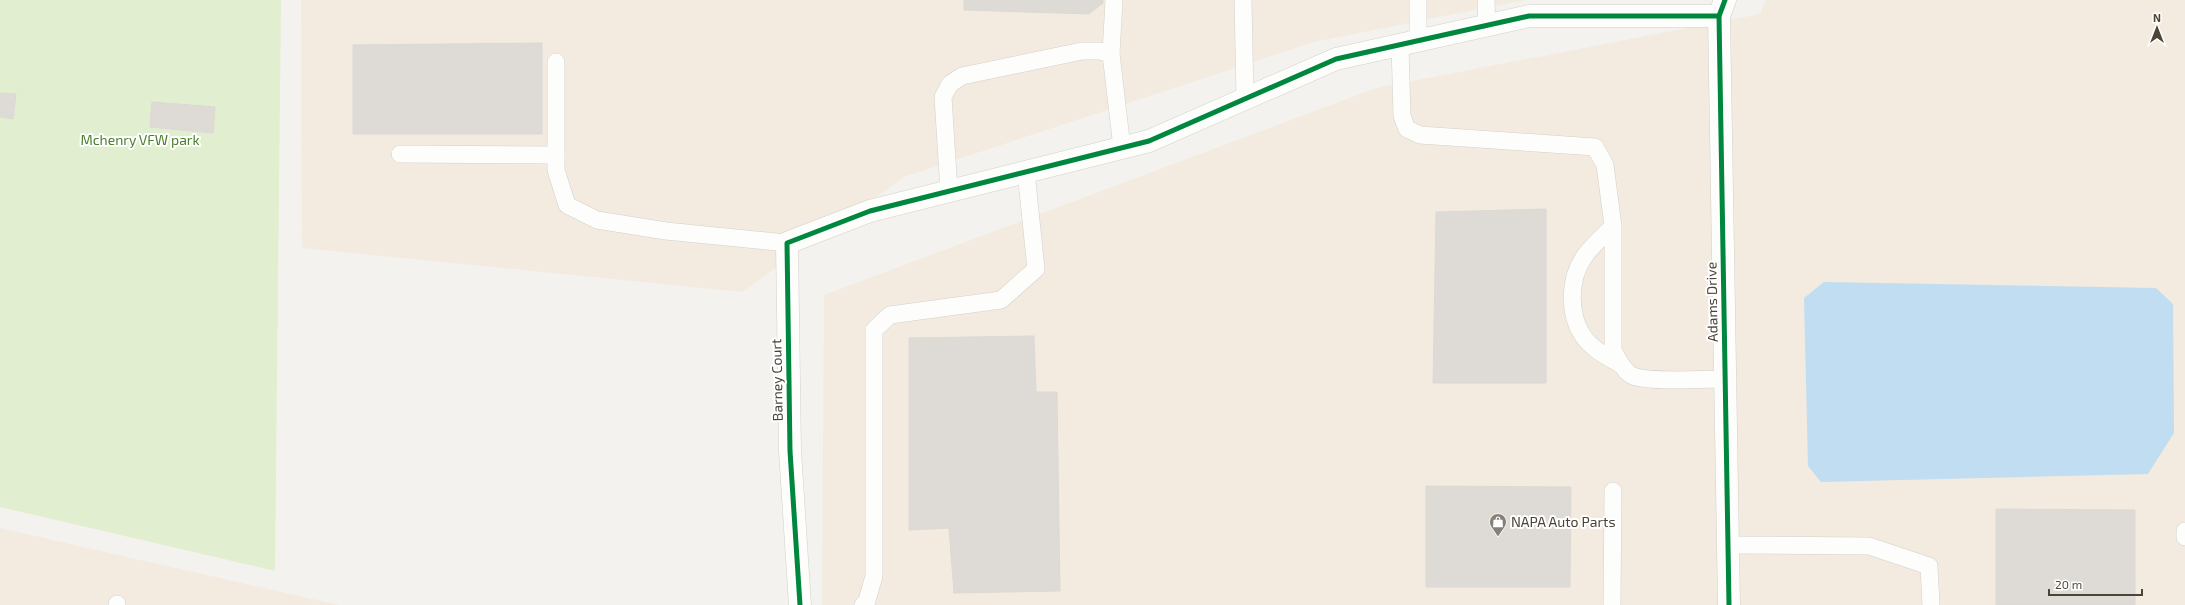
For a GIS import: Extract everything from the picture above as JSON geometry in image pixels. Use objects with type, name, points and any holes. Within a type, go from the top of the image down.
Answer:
[{"type":"street","points":[[787,243],[870,210],[1149,141],[1336,59],[1529,16],[1722,8]]},
{"type":"street","name":"Adams Drive","points":[[1722,8],[1725,379],[1730,605]]},
{"type":"street","name":"Barney Court","points":[[787,243],[790,451],[800,605]]},
{"type":"lane","points":[[1114,0],[1111,54],[1122,148]]},
{"type":"lane","points":[[1243,0],[1244,100]]},
{"type":"lane","points":[[1418,0],[1409,43],[1402,116],[1407,129],[1420,136],[1595,147],[1605,165],[1613,226],[1613,350],[1620,364]]},
{"type":"lane","points":[[1486,0],[1487,26]]},
{"type":"lane","points":[[949,191],[942,106],[943,97],[950,84],[962,76],[1082,51],[1100,51],[1111,54]]},
{"type":"lane","points":[[556,62],[556,170],[567,205],[597,220],[666,231],[787,243]]},
{"type":"lane","points":[[400,154],[556,155]]},
{"type":"lane","points":[[868,605],[874,576],[874,330],[890,315],[1001,300],[1036,269],[1026,172]]},
{"type":"lane","points":[[1613,226],[1584,257],[1573,280],[1571,300],[1583,336],[1599,352],[1620,364],[1632,376],[1674,380],[1725,379]]},
{"type":"lane","points":[[1612,605],[1613,491]]},
{"type":"lane","points":[[2185,531],[2185,537]]},
{"type":"lane","points":[[1728,545],[1869,546],[1929,566],[1931,605]]},
{"type":"shaded area","points":[[301,0],[1525,0],[1314,42],[904,177],[742,292],[302,248]]},
{"type":"shaded area","points":[[1766,0],[2185,0],[2185,605],[822,605],[824,295],[1376,88],[1760,14]]},
{"type":"shaded area","points":[[0,528],[339,605],[0,605]]},
{"type":"green space","name":"Mchenry VFW park","points":[[0,0],[281,0],[275,571],[0,507]]},
{"type":"water","points":[[1824,282],[2156,288],[2173,304],[2174,433],[2148,474],[1821,482],[1808,466],[1804,298]]},
{"type":"building","points":[[964,0],[1103,0],[1103,3],[1089,14],[964,10]]},
{"type":"building","points":[[542,43],[542,134],[353,134],[353,45]]},
{"type":"building","points":[[0,93],[16,94],[13,119],[0,117]]},
{"type":"building","points":[[152,102],[215,107],[213,133],[150,127]]},
{"type":"building","points":[[1546,209],[1546,383],[1433,383],[1436,212]]},
{"type":"building","points":[[1034,336],[1036,392],[1057,392],[1060,591],[954,593],[949,528],[909,530],[909,338]]},
{"type":"building","name":"NAPA Auto Parts","points":[[1426,486],[1571,487],[1570,587],[1426,587]]},
{"type":"building","points":[[1996,509],[2135,510],[2135,605],[1996,605]]},
{"type":"cycle path","points":[[1725,0],[1719,16],[1729,605]]},
{"type":"cycle path","points":[[800,605],[790,451],[787,243],[870,211],[1149,141],[1336,59],[1529,16],[1719,16]]},
{"type":"place","name":"NAPA Auto Parts","points":[[1498,537]]}]
